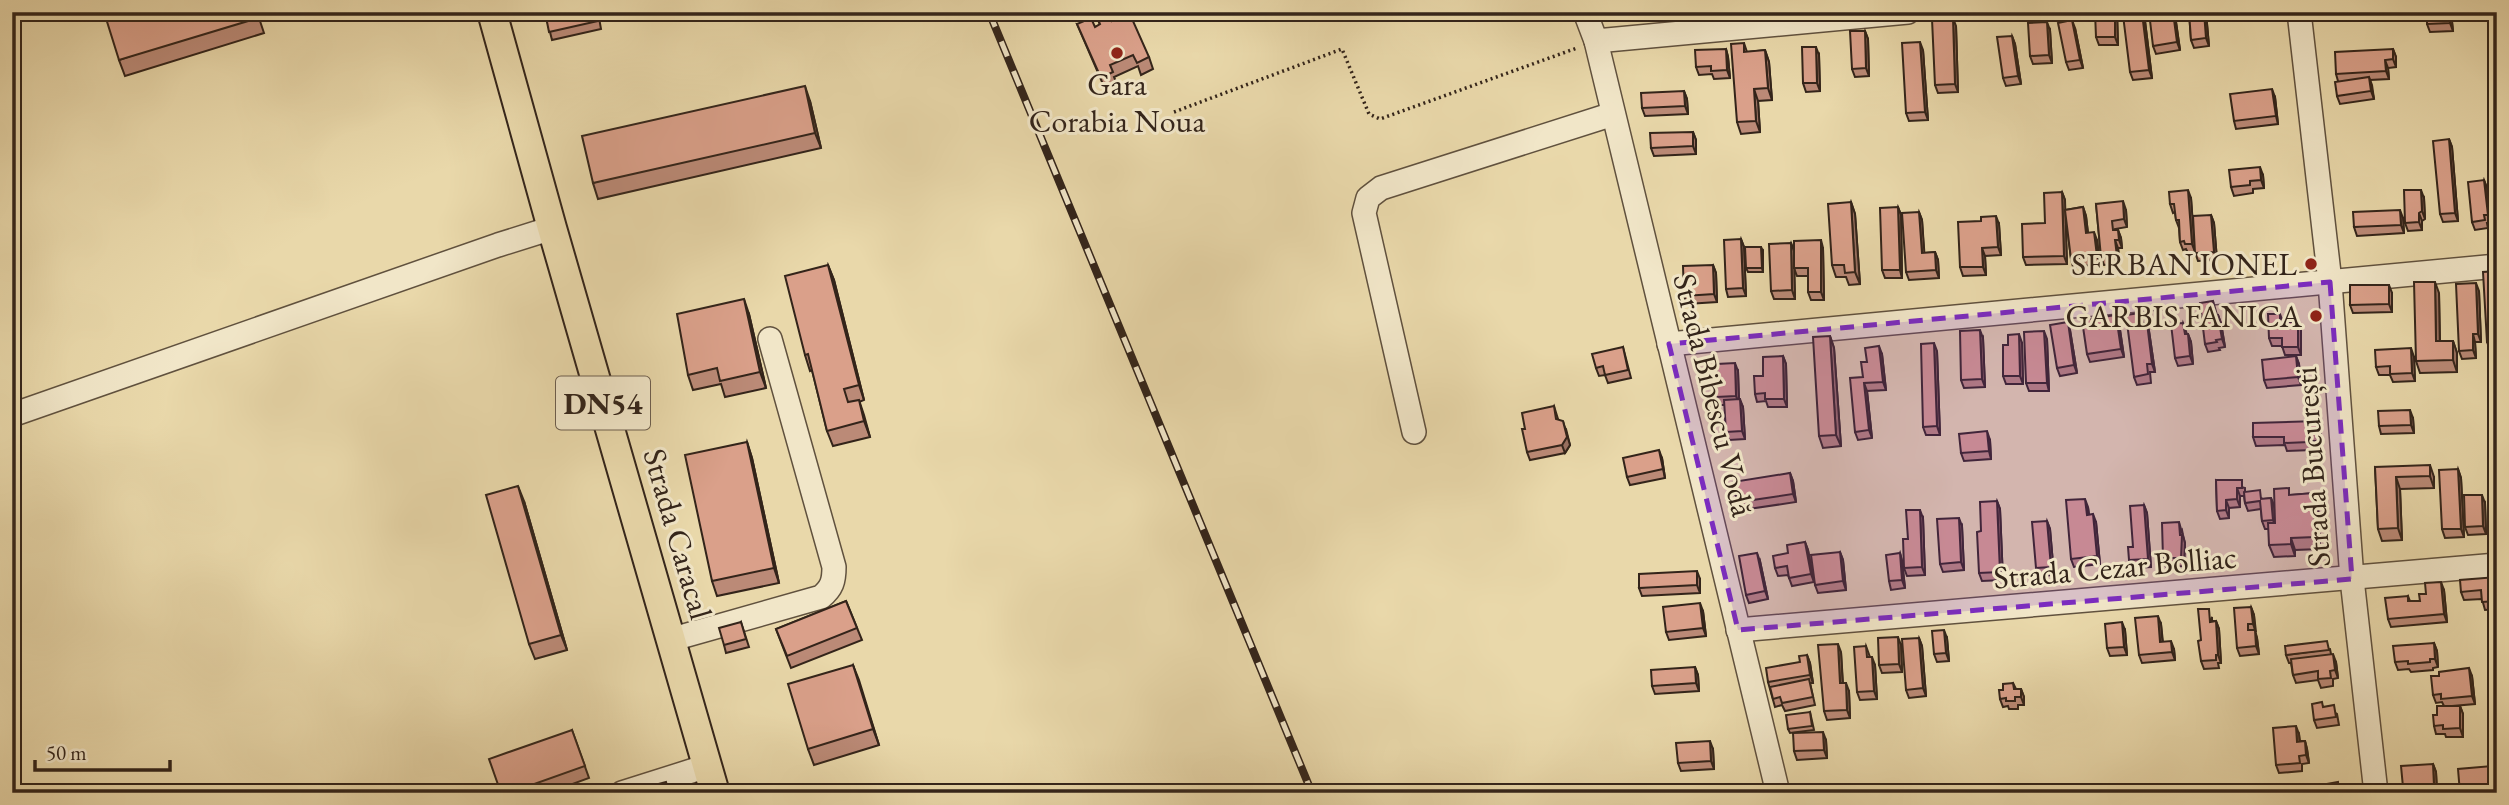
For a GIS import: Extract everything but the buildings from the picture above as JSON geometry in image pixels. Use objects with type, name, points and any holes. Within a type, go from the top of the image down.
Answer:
[{"type":"main road","name":"Strada Caracal","points":[[492,12],[715,793]]},
{"type":"street","name":"Strada Bibescu Vodă","points":[[1584,12],[1595,41],[1778,793]]},
{"type":"street","points":[[1595,41],[1908,12]]},
{"type":"street","name":"Strada București","points":[[2299,12],[2330,282],[2352,579],[2376,793]]},
{"type":"street","points":[[1414,432],[1364,213],[1368,198],[1381,188],[1613,114]]},
{"type":"street","points":[[12,415],[552,228]]},
{"type":"street","points":[[1669,344],[2497,266]]},
{"type":"street","points":[[673,639],[821,597],[830,590],[834,581],[834,567],[770,339]]},
{"type":"street","name":"Strada Cezar Bolliac","points":[[1738,630],[2497,565]]},
{"type":"street","points":[[622,793],[707,765]]},
{"type":"path","points":[[1174,111],[1342,49],[1369,114],[1380,119],[1595,41]]},
{"type":"highlighted area","points":[[2330,282],[2352,579],[1738,630],[1669,344]]},
{"type":"railway","points":[[989,12],[1312,793]]},
{"type":"place","name":"Gara Corabia Noua","points":[[1117,53]]},
{"type":"place","name":"SERBAN IONEL","points":[[2311,264]]},
{"type":"place","name":"GARBIS FANICA","points":[[2316,316]]}]
